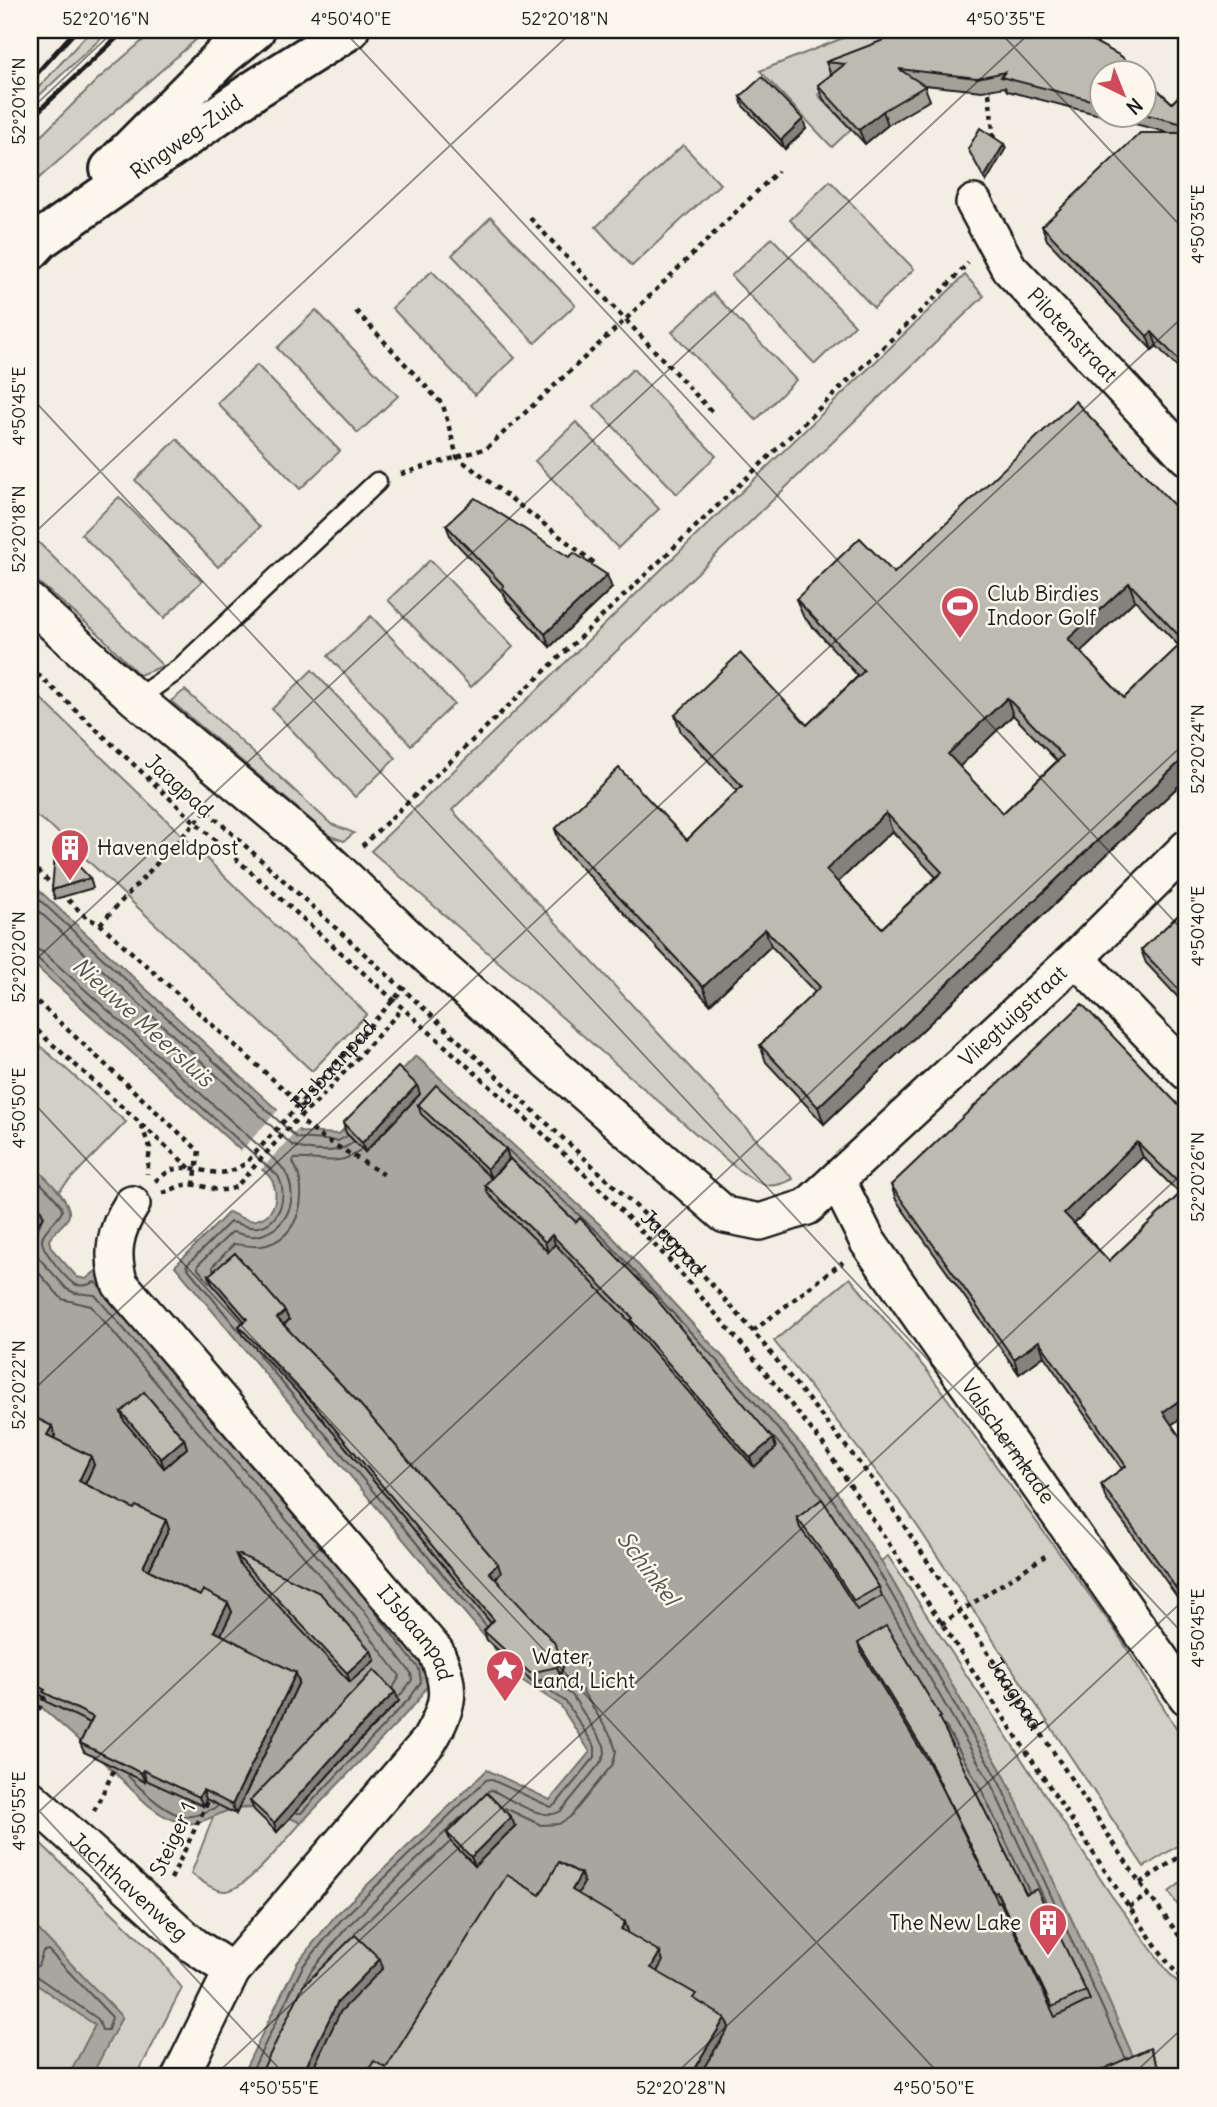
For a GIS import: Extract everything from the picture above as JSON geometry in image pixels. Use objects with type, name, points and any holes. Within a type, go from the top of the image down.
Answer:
[{"type":"highway","points":[[35,245],[223,56],[255,30]]},
{"type":"highway","name":"Ringweg-Zuid","points":[[35,245],[254,90],[349,30]]},
{"type":"street","name":"Pilotenstraat","points":[[974,203],[1009,268],[1187,457]]},
{"type":"street","name":"Jaagpad","points":[[30,603],[136,699],[334,866],[431,959],[725,1214],[760,1222],[807,1207],[837,1180]]},
{"type":"street","name":"Vliegtuigstraat","points":[[837,1180],[1076,958],[1187,848]]},
{"type":"street","points":[[1076,958],[1187,1072]]},
{"type":"street","name":"Valschermkade","points":[[837,1180],[868,1242],[1187,1697]]},
{"type":"street","name":"IJsbaanpad","points":[[142,1190],[121,1220],[113,1245],[114,1267],[120,1284],[436,1652],[446,1675],[447,1698],[443,1716],[429,1741],[232,1971],[180,2077]]},
{"type":"street","name":"Jachthavenweg","points":[[30,1798],[155,1913],[193,1945],[232,1971]]},
{"type":"lane","points":[[136,699],[179,668],[377,482]]},
{"type":"path","points":[[989,93],[994,141]]},
{"type":"path","points":[[377,482],[487,448],[625,320],[778,171]]},
{"type":"path","points":[[530,218],[714,414]]},
{"type":"path","points":[[334,866],[368,842],[945,288],[992,236]]},
{"type":"path","points":[[356,311],[443,405],[457,457],[597,565]]},
{"type":"path","points":[[30,667],[195,822],[541,1132],[672,1263],[823,1444],[1129,1907],[1171,1967],[1187,1983]]},
{"type":"path","name":"Jaagpad","points":[[158,766],[403,989],[671,1239],[753,1331],[877,1485],[1148,1895],[1187,1946]]},
{"type":"path","points":[[100,924],[207,810]]},
{"type":"path","points":[[30,864],[87,918],[100,924],[307,1110]]},
{"type":"path","name":"IJsbaanpad","points":[[193,1170],[228,1172],[247,1162],[403,989]]},
{"type":"path","points":[[30,995],[199,1151],[193,1170],[194,1185],[225,1192],[236,1187],[402,1009]]},
{"type":"path","points":[[30,1024],[193,1170]]},
{"type":"path","points":[[304,1124],[388,1177]]},
{"type":"path","points":[[141,1125],[150,1148],[142,1190]]},
{"type":"path","points":[[142,1190],[171,1170],[193,1170]]},
{"type":"path","points":[[753,1331],[868,1242]]},
{"type":"path","points":[[941,1624],[1075,1537]]},
{"type":"path","points":[[30,1728],[52,1682]]},
{"type":"path","points":[[113,1771],[120,1759]]},
{"type":"path","name":"Steiger 1","points":[[155,1913],[215,1786]]},
{"type":"path","points":[[1140,1883],[1187,1852]]},
{"type":"path","points":[[1129,1907],[1148,1895]]},
{"type":"shaded area","points":[[91,30],[110,30],[30,104],[30,97]]},
{"type":"shaded area","points":[[155,30],[207,30],[30,186],[30,147],[97,80]]},
{"type":"shaded area","points":[[863,30],[955,30],[822,90],[818,95],[851,129],[832,147],[760,71]]},
{"type":"shaded area","points":[[683,145],[720,184],[632,266],[596,227]]},
{"type":"shaded area","points":[[830,181],[914,269],[874,308],[790,220]]},
{"type":"shaded area","points":[[491,217],[575,305],[535,343],[452,255]]},
{"type":"shaded area","points":[[772,238],[855,325],[815,364],[731,276]]},
{"type":"shaded area","points":[[432,271],[515,358],[475,395],[392,308]]},
{"type":"shaded area","points":[[965,275],[984,296],[452,810],[793,1179],[777,1185],[766,1185],[742,1172],[703,1140],[371,851]]},
{"type":"shaded area","points":[[713,293],[796,380],[756,420],[672,332]]},
{"type":"shaded area","points":[[316,310],[398,396],[358,433],[277,348]]},
{"type":"shaded area","points":[[257,365],[340,451],[300,489],[217,403]]},
{"type":"shaded area","points":[[633,369],[716,456],[677,494],[594,406]]},
{"type":"shaded area","points":[[576,422],[659,509],[618,548],[535,461]]},
{"type":"shaded area","points":[[177,439],[260,527],[218,567],[135,480]]},
{"type":"shaded area","points":[[119,497],[202,581],[164,618],[81,534]]},
{"type":"shaded area","points":[[30,534],[163,666],[139,675],[99,634],[30,575]]},
{"type":"shaded area","points":[[430,560],[513,647],[471,687],[388,600]]},
{"type":"shaded area","points":[[371,616],[454,704],[411,745],[328,656]]},
{"type":"shaded area","points":[[312,670],[396,758],[355,797],[272,709]]},
{"type":"shaded area","points":[[30,688],[367,1014],[312,1071],[51,826],[30,812]]},
{"type":"shaded area","points":[[185,690],[331,824],[354,833],[344,841],[330,836],[171,701]]},
{"type":"shaded area","points":[[30,1037],[126,1122],[58,1192],[30,1163]]},
{"type":"shaded area","points":[[850,1278],[928,1372],[1117,1633],[1187,1745],[1187,1840],[1144,1867],[908,1512],[774,1341]]},
{"type":"shaded area","points":[[888,1556],[1111,1895],[1169,1973],[1187,1992],[1187,2077],[1142,2077],[1006,1779],[881,1561]]},
{"type":"shaded area","points":[[258,1808],[279,1812],[301,1823],[254,1874],[234,1889],[216,1889],[191,1874],[214,1815],[232,1809]]},
{"type":"shaded area","points":[[30,1833],[158,1957],[182,1988],[136,2077],[30,2077]]},
{"type":"shaded area","points":[[1187,1878],[1187,1919],[1169,1892]]},
{"type":"water","points":[[30,882],[301,1132],[339,1134],[416,1056],[608,1232],[820,1466],[881,1561],[1006,1779],[1142,2077],[241,2077],[297,1963],[336,1915],[487,1770],[550,1800],[590,1752],[560,1705],[520,1679],[175,1266],[229,1212],[253,1220],[269,1213],[275,1200],[274,1186],[267,1174],[30,961]]},
{"type":"water","points":[[30,1163],[56,1188],[69,1211],[68,1218],[49,1240],[51,1248],[77,1277],[86,1279],[96,1271],[376,1601],[426,1667],[428,1685],[416,1703],[301,1823],[257,1808],[229,1810],[189,1824],[172,1820],[144,1801],[30,1697]]},
{"type":"water","points":[[30,1921],[122,2017],[91,2077],[68,2077],[95,2025],[30,1980],[30,1961],[33,1961],[36,1953],[30,1945]]},
{"type":"pier","points":[[279,1109],[299,1128],[259,1172],[239,1153]]},
{"type":"building","points":[[1067,30],[1082,35],[1125,60],[1088,60],[1088,99],[1001,77],[1005,72],[977,78],[899,69],[925,86],[883,111],[859,130],[818,85],[845,64],[826,62],[881,41],[896,32]]},
{"type":"building","points":[[762,77],[803,119],[781,140],[740,97]]},
{"type":"building","points":[[1187,88],[1187,125],[1158,118],[1158,90],[1172,103]]},
{"type":"building","points":[[980,128],[1004,144],[984,178],[968,149]]},
{"type":"building","points":[[1140,133],[1187,133],[1187,369],[1152,332],[1147,336],[1042,226]]},
{"type":"building","points":[[1075,401],[1187,519],[1187,755],[818,1107],[760,1045],[820,987],[765,929],[703,987],[555,829],[619,768],[687,840],[742,786],[675,715],[740,653],[807,725],[864,671],[796,599],[860,538],[894,573]],"holes":[[[1129,583],[1184,641],[1124,698],[1068,639]],[[1007,698],[1063,756],[1003,813],[948,754]],[[886,813],[942,872],[882,928],[826,870]]]},
{"type":"building","points":[[475,498],[569,557],[574,553],[607,575],[545,634],[446,525]]},
{"type":"building","points":[[56,842],[90,878],[52,890]]},
{"type":"building","points":[[1187,907],[1187,998],[1141,950]]},
{"type":"building","points":[[1082,1004],[1187,1114],[1187,1395],[1163,1412],[1187,1447],[1187,1604],[1101,1484],[1126,1466],[1039,1341],[1014,1359],[891,1185]],"holes":[[[1137,1142],[1185,1189],[1109,1261],[1064,1213]]]},
{"type":"building","points":[[398,1067],[417,1085],[362,1143],[343,1123]]},
{"type":"building","points":[[436,1085],[506,1149],[487,1169],[418,1105]]},
{"type":"building","points":[[510,1159],[576,1222],[580,1218],[653,1295],[773,1439],[750,1458],[631,1320],[633,1318],[552,1235],[545,1242],[485,1185]]},
{"type":"building","points":[[30,1199],[40,1208],[30,1219]]},
{"type":"building","points":[[235,1253],[285,1311],[277,1318],[358,1402],[498,1564],[489,1572],[554,1642],[560,1655],[557,1667],[530,1673],[484,1631],[494,1620],[315,1405],[239,1326],[247,1319],[209,1275]]},
{"type":"building","points":[[144,1392],[184,1439],[161,1459],[121,1412]]},
{"type":"building","points":[[30,1415],[52,1426],[47,1435],[91,1456],[79,1481],[134,1509],[136,1506],[166,1520],[143,1567],[200,1596],[203,1590],[228,1603],[214,1631],[296,1673],[232,1805],[203,1790],[199,1797],[143,1770],[141,1773],[80,1743],[93,1717],[43,1692],[45,1690],[30,1682]]},
{"type":"building","points":[[822,1499],[879,1587],[854,1601],[797,1518]]},
{"type":"building","points":[[236,1555],[320,1593],[371,1651],[347,1673]]},
{"type":"building","points":[[886,1626],[941,1717],[939,1718],[1026,1894],[1037,1889],[1086,1991],[1052,2007],[927,1756],[858,1643]]},
{"type":"building","points":[[374,1670],[395,1692],[357,1730],[274,1823],[250,1801]]},
{"type":"building","points":[[487,1793],[511,1817],[471,1857],[447,1833]]},
{"type":"building","points":[[559,1862],[581,1874],[572,1890],[625,1922],[621,1929],[660,1952],[651,1968],[696,1994],[693,1998],[725,2018],[689,2077],[364,2077],[374,2061],[386,2068],[507,1875],[540,1895]]},
{"type":"building","points":[[355,1935],[380,1959],[337,2003],[301,2077],[259,2077],[303,1986]]},
{"type":"building","points":[[1150,2048],[1163,2077],[1090,2075]]},
{"type":"railway","points":[[30,81],[76,30]]},
{"type":"railway","points":[[30,119],[125,30]]},
{"type":"place","name":"Club Birdies Indoor Golf","points":[[960,640]]},
{"type":"place","name":"Havengeldpost","points":[[70,882]]},
{"type":"place","name":"Water, Land, Licht","points":[[505,1703]]},
{"type":"place","name":"The New Lake","points":[[1048,1957]]},
{"type":"water label","name":"Nieuwe Meersluis","points":[[143,1022]]},
{"type":"water label","name":"Schinkel","points":[[648,1568]]}]
